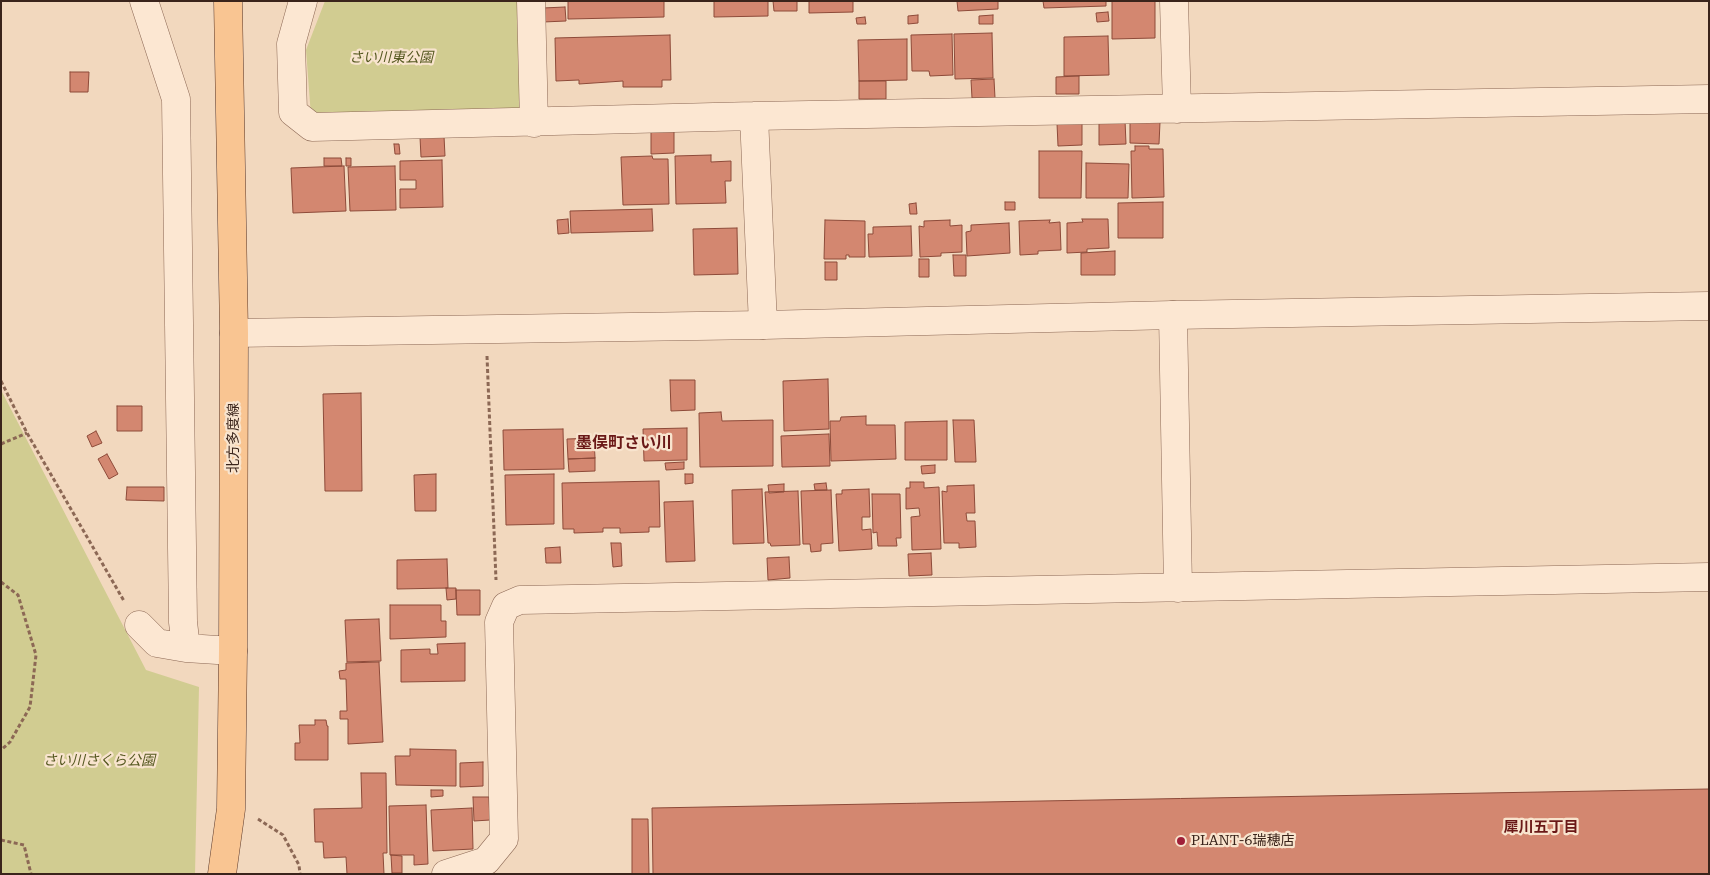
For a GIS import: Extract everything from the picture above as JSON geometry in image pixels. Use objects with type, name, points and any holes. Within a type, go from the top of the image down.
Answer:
[{"type":"main road","name":"北方多度線","points":[[222,874],[231,809],[233,651],[234,333],[228,1]]},
{"type":"street","points":[[144,1],[176,98],[183,622],[186,648]]},
{"type":"street","points":[[303,1],[291,44],[293,112],[312,127],[534,123],[754,116],[1709,100]]},
{"type":"street","points":[[531,1],[534,123]]},
{"type":"street","points":[[1174,1],[1177,109]]},
{"type":"street","points":[[754,116],[763,325]]},
{"type":"street","points":[[234,333],[763,325],[1173,315],[1709,306]]},
{"type":"street","points":[[1173,315],[1178,588]]},
{"type":"street","points":[[446,874],[486,861],[504,839],[499,622],[506,606],[520,600],[1709,577]]},
{"type":"street","points":[[138,625],[157,643],[186,648],[233,651]]},
{"type":"path","points":[[486,329],[496,583],[506,606]]},
{"type":"path","points":[[1,381],[27,433],[138,625]]},
{"type":"path","points":[[1,444],[27,433]]},
{"type":"path","points":[[1,582],[18,595],[36,655],[30,707],[10,742],[1,750]]},
{"type":"path","points":[[231,809],[251,815],[283,835],[299,865],[300,874]]},
{"type":"path","points":[[1,840],[24,845],[31,874]]},
{"type":"green space","name":"さい川東公園","points":[[325,1],[520,1],[522,112],[311,116],[306,50]]},
{"type":"green space","name":"さい川さくら公園","points":[[1,390],[146,670],[199,687],[195,874],[1,874]]},
{"type":"building","points":[[568,1],[664,1],[664,17],[568,19]]},
{"type":"building","points":[[714,1],[768,1],[768,16],[714,17]]},
{"type":"building","points":[[773,1],[797,1],[797,11],[774,11]]},
{"type":"building","points":[[809,1],[853,1],[853,12],[809,13]]},
{"type":"building","points":[[957,1],[998,1],[998,9],[958,11]]},
{"type":"building","points":[[1043,1],[1106,1],[1106,6],[1044,8]]},
{"type":"building","points":[[1112,1],[1155,1],[1155,38],[1112,39]]},
{"type":"building","points":[[565,7],[566,21],[543,22],[543,8]]},
{"type":"building","points":[[1108,12],[1109,21],[1097,22],[1096,13]]},
{"type":"building","points":[[918,15],[918,23],[908,24],[908,16]]},
{"type":"building","points":[[993,15],[993,24],[979,24],[979,16]]},
{"type":"building","points":[[865,17],[866,24],[857,24],[856,18]]},
{"type":"building","points":[[992,33],[993,78],[955,79],[954,34]]},
{"type":"building","points":[[952,34],[953,75],[930,76],[929,71],[912,71],[911,35]]},
{"type":"building","points":[[670,35],[671,80],[662,80],[662,87],[623,87],[623,81],[579,84],[579,80],[556,81],[555,38]]},
{"type":"building","points":[[1108,36],[1109,75],[1064,76],[1064,37]]},
{"type":"building","points":[[907,39],[907,80],[859,81],[858,40]]},
{"type":"building","points":[[70,72],[89,72],[88,92],[70,92]]},
{"type":"building","points":[[1079,76],[1079,94],[1056,94],[1056,77]]},
{"type":"building","points":[[994,79],[995,98],[972,98],[971,80]]},
{"type":"building","points":[[859,81],[886,81],[886,99],[859,99]]},
{"type":"building","points":[[1125,120],[1126,144],[1099,145],[1099,121]]},
{"type":"building","points":[[1130,122],[1160,122],[1159,144],[1130,143]]},
{"type":"building","points":[[1057,123],[1082,123],[1082,145],[1058,146]]},
{"type":"building","points":[[674,131],[674,153],[651,154],[651,132]]},
{"type":"building","points":[[444,136],[445,156],[421,157],[420,137]]},
{"type":"building","points":[[394,144],[399,144],[400,154],[395,154]]},
{"type":"building","points":[[1135,146],[1163,149],[1164,197],[1132,198],[1131,151],[1135,151]]},
{"type":"building","points":[[1039,151],[1082,151],[1081,198],[1039,198]]},
{"type":"building","points":[[711,155],[711,162],[731,161],[731,181],[725,181],[726,203],[676,204],[675,156]]},
{"type":"building","points":[[652,156],[653,159],[668,159],[669,204],[623,205],[621,157]]},
{"type":"building","points":[[324,158],[341,158],[342,166],[324,166]]},
{"type":"building","points":[[346,158],[351,158],[351,166],[346,166]]},
{"type":"building","points":[[442,160],[443,207],[400,208],[400,189],[416,189],[416,180],[400,180],[400,161]]},
{"type":"building","points":[[1086,163],[1129,164],[1128,198],[1086,198]]},
{"type":"building","points":[[344,166],[346,211],[293,213],[291,168]]},
{"type":"building","points":[[395,166],[396,210],[350,211],[348,167]]},
{"type":"building","points":[[1005,202],[1015,202],[1015,210],[1005,210]]},
{"type":"building","points":[[1163,202],[1163,238],[1118,238],[1118,203]]},
{"type":"building","points":[[916,203],[917,214],[910,214],[909,204]]},
{"type":"building","points":[[652,209],[653,231],[571,233],[570,211]]},
{"type":"building","points":[[568,219],[569,233],[558,234],[557,220]]},
{"type":"building","points":[[1082,219],[1108,219],[1109,248],[1087,249],[1087,252],[1067,253],[1067,223],[1083,222]]},
{"type":"building","points":[[825,220],[865,221],[865,257],[849,257],[849,255],[846,255],[846,259],[824,259]]},
{"type":"building","points":[[950,220],[950,226],[962,225],[962,252],[920,257],[919,226],[924,227],[924,221]]},
{"type":"building","points":[[1050,220],[1049,223],[1060,222],[1061,250],[1038,251],[1038,254],[1020,255],[1019,221]]},
{"type":"building","points":[[1009,223],[1010,253],[967,256],[966,232],[971,231],[971,225]]},
{"type":"building","points":[[911,226],[912,256],[869,257],[868,234],[873,234],[873,227]]},
{"type":"building","points":[[737,228],[738,274],[694,275],[693,229]]},
{"type":"building","points":[[1115,251],[1115,275],[1081,275],[1081,253]]},
{"type":"building","points":[[953,255],[966,255],[966,276],[954,276]]},
{"type":"building","points":[[919,259],[929,259],[929,277],[919,277]]},
{"type":"building","points":[[825,262],[837,262],[837,280],[825,280]]},
{"type":"building","points":[[828,379],[829,429],[784,431],[783,381]]},
{"type":"building","points":[[670,380],[695,380],[695,410],[671,411]]},
{"type":"building","points":[[361,393],[362,491],[325,491],[323,394]]},
{"type":"building","points":[[117,406],[142,406],[142,431],[117,431]]},
{"type":"building","points":[[721,412],[722,421],[773,420],[773,466],[700,467],[699,413]]},
{"type":"building","points":[[866,416],[866,425],[895,425],[896,459],[831,461],[830,421],[840,421],[841,417]]},
{"type":"building","points":[[953,420],[974,420],[976,462],[955,462]]},
{"type":"building","points":[[947,421],[947,460],[905,460],[905,422]]},
{"type":"building","points":[[687,428],[687,460],[644,461],[643,429]]},
{"type":"building","points":[[563,429],[564,469],[504,470],[503,430]]},
{"type":"building","points":[[96,431],[102,443],[92,447],[87,436]]},
{"type":"building","points":[[829,434],[830,466],[782,467],[781,436]]},
{"type":"building","points":[[594,438],[595,458],[568,459],[567,439]]},
{"type":"building","points":[[107,454],[118,474],[109,479],[98,459]]},
{"type":"building","points":[[595,458],[595,471],[569,472],[568,459]]},
{"type":"building","points":[[684,462],[684,469],[666,470],[665,463]]},
{"type":"building","points":[[935,465],[935,473],[922,474],[921,466]]},
{"type":"building","points":[[436,474],[436,511],[415,511],[414,475]]},
{"type":"building","points":[[554,474],[554,524],[506,525],[505,475]]},
{"type":"building","points":[[685,474],[693,474],[693,483],[685,484]]},
{"type":"building","points":[[659,481],[660,527],[649,527],[649,532],[620,533],[620,528],[603,528],[603,532],[574,533],[574,529],[563,529],[562,483]]},
{"type":"building","points":[[910,482],[924,482],[924,488],[939,487],[941,549],[912,550],[911,517],[920,516],[919,508],[906,509],[906,488],[910,488]]},
{"type":"building","points":[[826,483],[827,490],[815,490],[814,484]]},
{"type":"building","points":[[784,484],[784,492],[769,493],[768,485]]},
{"type":"building","points":[[974,485],[975,513],[966,513],[967,521],[975,521],[976,547],[959,548],[959,543],[944,543],[942,491],[947,492],[947,486]]},
{"type":"building","points":[[127,487],[164,487],[164,501],[126,500]]},
{"type":"building","points":[[762,489],[764,543],[733,544],[732,490]]},
{"type":"building","points":[[869,489],[870,517],[862,517],[862,530],[871,529],[872,549],[839,551],[836,494],[842,494],[842,490]]},
{"type":"building","points":[[831,490],[833,543],[821,544],[821,551],[811,552],[810,544],[803,544],[801,491]]},
{"type":"building","points":[[798,491],[800,545],[771,546],[768,543],[765,492]]},
{"type":"building","points":[[872,494],[900,494],[901,538],[896,538],[897,546],[878,546],[877,532],[873,533]]},
{"type":"building","points":[[693,501],[695,561],[666,562],[664,502]]},
{"type":"building","points":[[611,543],[621,543],[622,566],[613,567]]},
{"type":"building","points":[[560,547],[561,563],[546,563],[545,548]]},
{"type":"building","points":[[931,553],[932,575],[909,576],[908,554]]},
{"type":"building","points":[[789,557],[790,578],[768,580],[767,558]]},
{"type":"building","points":[[447,559],[448,588],[397,589],[397,560]]},
{"type":"building","points":[[446,588],[456,588],[456,599],[447,600]]},
{"type":"building","points":[[456,590],[480,590],[480,615],[457,615]]},
{"type":"building","points":[[390,605],[441,605],[441,621],[446,621],[446,637],[390,639]]},
{"type":"building","points":[[379,619],[381,661],[347,662],[345,620]]},
{"type":"building","points":[[465,643],[465,681],[401,682],[401,650],[430,649],[430,654],[438,654],[437,644]]},
{"type":"building","points":[[379,662],[383,742],[348,744],[348,719],[340,719],[340,711],[347,711],[346,679],[340,679],[339,671],[346,670],[346,663]]},
{"type":"building","points":[[315,720],[326,720],[328,726],[328,760],[295,760],[295,743],[300,743],[299,725],[315,725]]},
{"type":"building","points":[[410,749],[456,750],[456,786],[396,785],[395,756],[410,756]]},
{"type":"building","points":[[483,762],[483,786],[460,787],[460,763]]},
{"type":"building","points":[[361,773],[386,773],[387,853],[383,853],[384,874],[347,874],[346,857],[324,858],[323,842],[315,842],[314,809],[362,808]]},
{"type":"building","name":"PLANT-6瑞穂店","points":[[1709,789],[1709,874],[653,874],[652,808]]},
{"type":"building","points":[[431,790],[443,790],[443,796],[431,797]]},
{"type":"building","points":[[473,797],[489,797],[490,820],[474,821]]},
{"type":"building","points":[[426,805],[428,864],[414,865],[414,855],[390,855],[389,806]]},
{"type":"building","points":[[472,808],[473,849],[433,851],[431,810]]},
{"type":"building","points":[[632,819],[648,819],[649,874],[632,874]]},
{"type":"building","points":[[391,855],[402,856],[402,873],[392,873]]},
{"type":"place","name":"PLANT-6瑞穂店","points":[[1181,841]]},
{"type":"district","name":"墨俣町さい川","points":[[624,443]]},
{"type":"district","name":"犀川五丁目","points":[[1541,828]]}]
